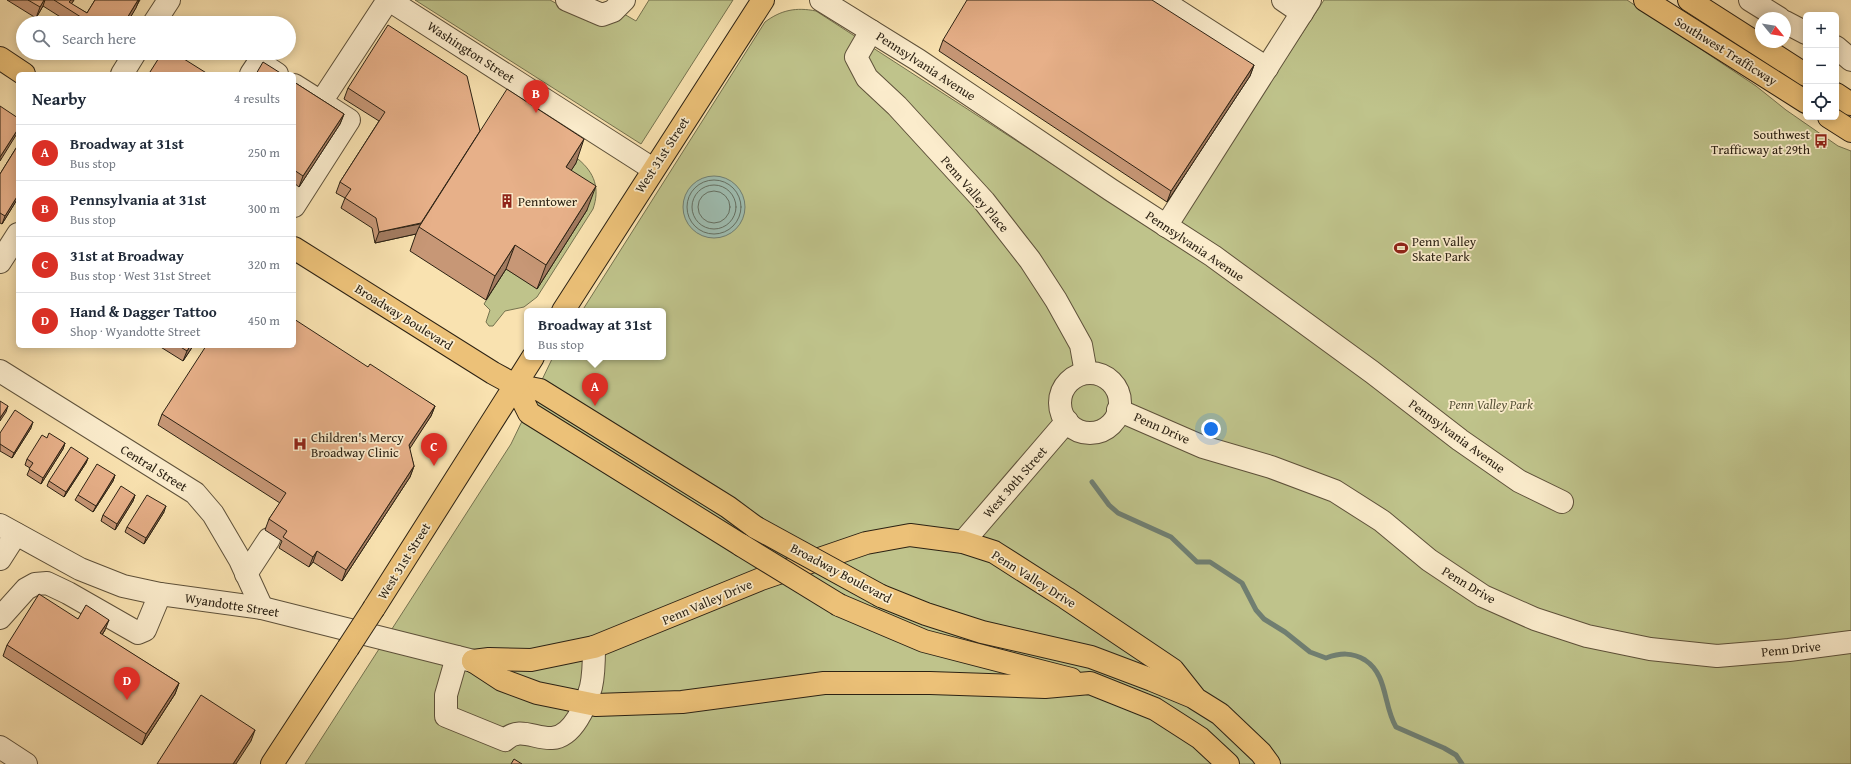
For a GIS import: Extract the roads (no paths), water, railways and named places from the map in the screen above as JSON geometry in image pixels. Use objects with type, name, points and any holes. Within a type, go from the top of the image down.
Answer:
[{"type":"main road","name":"West 31st Street","points":[[565,308],[763,0]]},
{"type":"main road","name":"Southwest Trafficway","points":[[1645,0],[1803,100]]},
{"type":"main road","name":"Southwest Trafficway","points":[[1688,0],[1803,73]]},
{"type":"main road","points":[[0,58],[21,72]]},
{"type":"main road","points":[[1839,96],[1851,104]]},
{"type":"main road","points":[[1834,120],[1851,131]]},
{"type":"main road","name":"Broadway Boulevard","points":[[296,253],[515,385],[540,390],[728,507],[755,527],[881,596],[926,614],[982,632],[1091,657],[1152,680],[1196,699]]},
{"type":"main road","name":"West 31st Street","points":[[272,764],[374,608],[531,360]]},
{"type":"main road","name":"Broadway Boulevard","points":[[515,385],[529,413],[839,604],[924,641],[1090,684]]},
{"type":"main road","name":"Penn Valley Drive","points":[[465,659],[531,660],[594,647],[761,579],[866,542],[910,535],[964,542],[994,552],[1173,670],[1196,699],[1220,714],[1261,753],[1269,764]]},
{"type":"main road","points":[[465,659],[509,682],[538,693],[585,704],[596,705],[682,702],[824,683],[930,683],[1045,687],[1090,684],[1155,709],[1200,738],[1228,764]]},
{"type":"street","points":[[159,16],[169,0]]},
{"type":"street","points":[[321,102],[389,0]]},
{"type":"street","name":"Washington Street","points":[[389,0],[654,169]]},
{"type":"street","points":[[567,0],[602,15],[613,11],[624,0]]},
{"type":"street","name":"Pennsylvania Avenue","points":[[821,0],[918,60],[1213,256],[1466,444],[1519,481],[1562,502]]},
{"type":"street","points":[[1161,0],[1271,62]]},
{"type":"street","points":[[1189,0],[1271,62]]},
{"type":"street","points":[[1166,226],[1306,6],[1283,0]]},
{"type":"street","points":[[1750,0],[1769,12]]},
{"type":"street","points":[[1791,25],[1803,31]]},
{"type":"street","name":"Penn Valley Place","points":[[871,31],[856,57],[867,78],[897,106],[984,201],[1030,260],[1056,300],[1081,345],[1086,373]]},
{"type":"street","points":[[1837,48],[1851,60]]},
{"type":"street","points":[[123,72],[131,60]]},
{"type":"street","points":[[252,72],[259,62],[274,72]]},
{"type":"street","points":[[296,85],[349,120],[296,203]]},
{"type":"street","points":[[0,262],[16,237]]},
{"type":"street","name":"Central Street","points":[[0,371],[194,494],[213,514],[246,574],[262,608]]},
{"type":"street","points":[[1086,373],[1101,375],[1116,387],[1120,399],[1118,410],[1113,422],[1103,430],[1093,433],[1084,433],[1073,428],[1062,415],[1060,405],[1061,393],[1067,383],[1077,376],[1086,373]]},
{"type":"street","name":"Penn Drive","points":[[1118,410],[1203,447],[1271,467],[1335,491],[1382,521],[1429,560],[1483,596],[1535,619],[1587,636],[1650,649],[1717,656],[1789,650],[1851,642]]},
{"type":"street","name":"West 30th Street","points":[[964,542],[1067,421]]},
{"type":"street","points":[[0,559],[8,530]]},
{"type":"street","name":"Wyandotte Street","points":[[8,530],[80,569],[123,586],[160,594],[262,608],[465,659]]},
{"type":"street","points":[[246,574],[269,539]]},
{"type":"street","points":[[68,593],[80,569]]},
{"type":"street","points":[[0,618],[26,589],[35,584],[47,584],[68,593],[138,632],[145,630],[160,594]]},
{"type":"street","points":[[465,659],[446,695],[446,716],[504,740],[517,733],[546,738],[564,735],[573,726],[585,704],[591,687],[594,667],[594,647]]},
{"type":"street","points":[[0,747],[26,764]]},
{"type":"water","points":[[714,176],[726,178],[736,185],[743,195],[745,207],[743,219],[736,229],[726,236],[714,238],[702,236],[692,229],[685,219],[683,207],[685,195],[692,185],[702,178]]},
{"type":"waterway","points":[[1092,482],[1109,505],[1118,513],[1171,537],[1197,562],[1210,562],[1242,583],[1256,610],[1264,619],[1285,632],[1310,652],[1326,658],[1346,654],[1360,657],[1365,660],[1378,674],[1396,727],[1444,748],[1456,755],[1462,764]]},
{"type":"place","name":"Pennsylvania at 31st","points":[[536,113]]},
{"type":"place","name":"Southwest Trafficway at 29th","points":[[1821,141]]},
{"type":"place","name":"Penntower","points":[[507,201]]},
{"type":"place","name":"Penn Valley Skate Park","points":[[1401,248]]},
{"type":"place","name":"Broadway at 31st","points":[[595,406]]},
{"type":"place","name":"Children's Mercy Broadway Clinic","points":[[300,444]]},
{"type":"place","name":"31st at Broadway","points":[[434,466]]},
{"type":"place","name":"Hand & Dagger Tattoo","points":[[127,700]]},
{"type":"park label","name":"Penn Valley Park","points":[[1491,404]]}]
